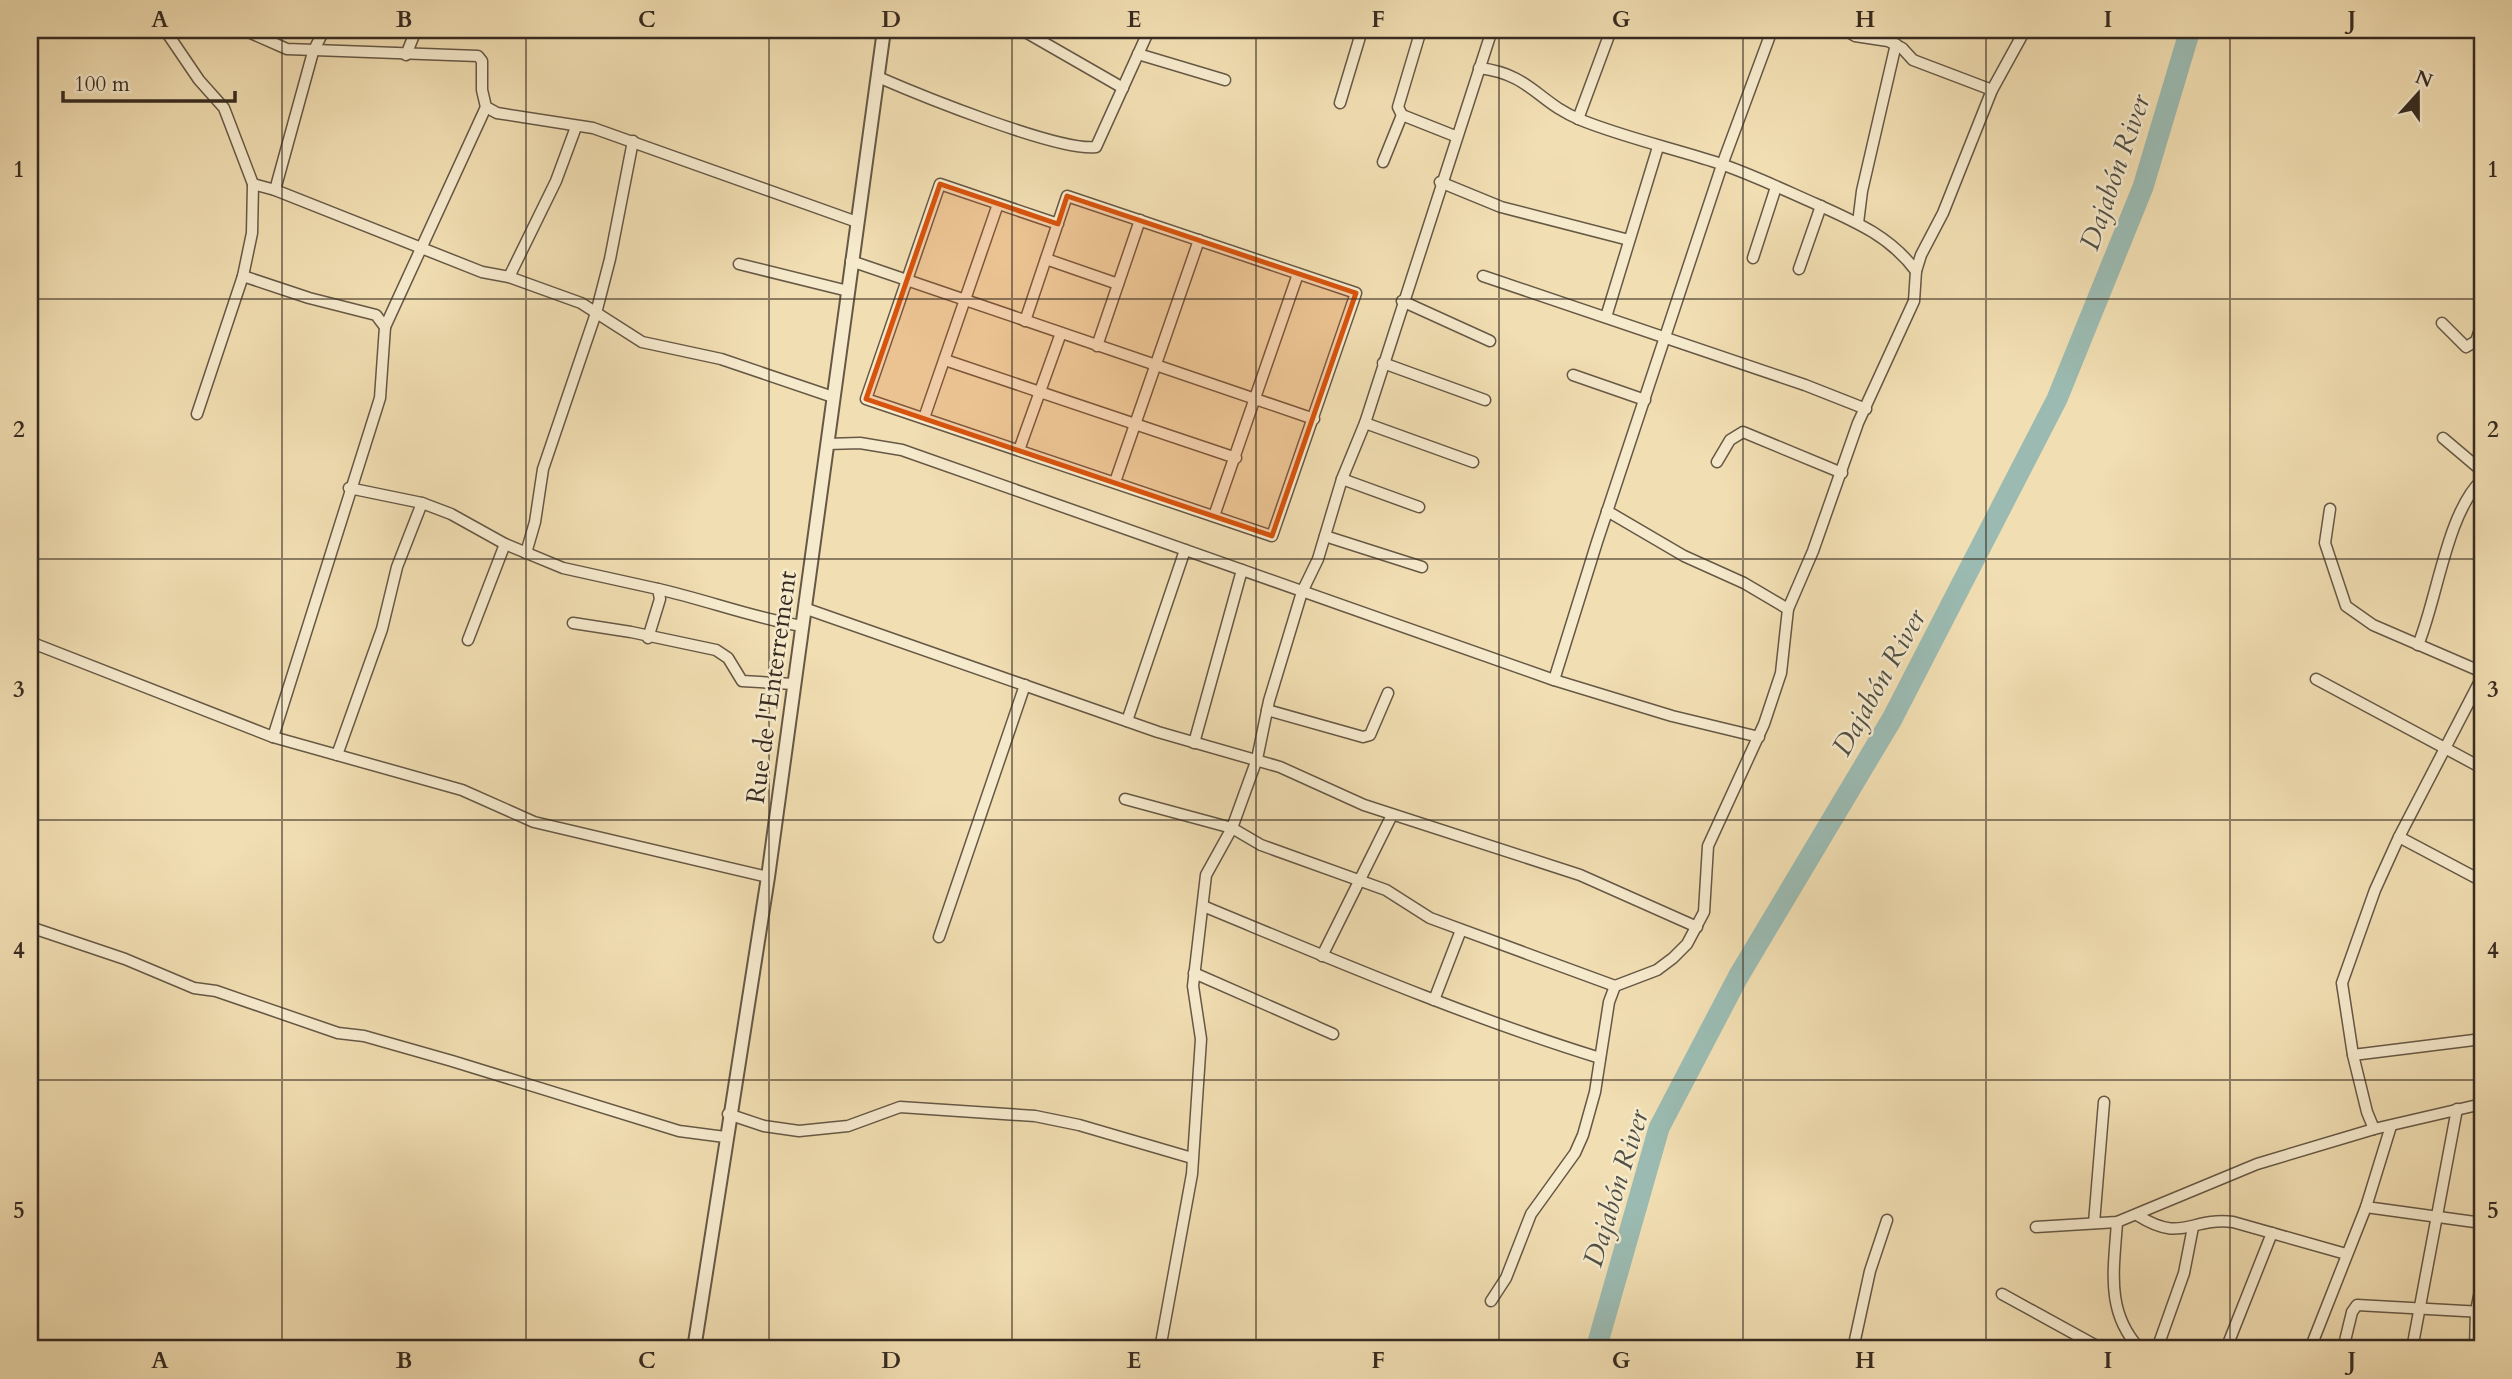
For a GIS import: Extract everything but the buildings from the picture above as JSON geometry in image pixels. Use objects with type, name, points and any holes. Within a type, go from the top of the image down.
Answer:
[{"type":"street","points":[[165,30],[199,80],[224,108],[253,184],[252,233],[243,276],[197,414]]},
{"type":"street","points":[[244,30],[288,49],[313,52],[478,56],[482,61],[482,90],[486,107],[385,327],[380,398],[349,488],[273,737]]},
{"type":"street","points":[[275,190],[313,52],[324,30]]},
{"type":"street","points":[[406,55],[416,30]]},
{"type":"street","name":"Rue de l'Enterrement","points":[[694,1349],[725,1137],[768,877],[884,30]]},
{"type":"street","points":[[1022,30],[1123,88]]},
{"type":"street","points":[[878,77],[925,98],[1083,149],[1096,147],[1149,30]]},
{"type":"street","points":[[1340,103],[1362,30]]},
{"type":"street","points":[[1421,30],[1398,107],[1402,115],[1455,136]]},
{"type":"street","points":[[1160,1349],[1182,1238],[1192,1158],[1201,1039],[1194,1002],[1194,973],[1206,875],[1233,828],[1257,759],[1267,710],[1302,592],[1365,423],[1440,182],[1492,30]]},
{"type":"street","points":[[1578,119],[1611,30]]},
{"type":"street","points":[[1554,680],[1607,510],[1667,337],[1722,165],[1772,30]]},
{"type":"street","points":[[1845,30],[1855,36],[1896,44],[1913,60],[1992,90]]},
{"type":"street","points":[[1125,799],[1233,828],[1261,845],[1386,890],[1430,918],[1615,986],[1657,970],[1687,944],[1704,912],[1712,835],[1759,737],[1781,673],[1788,609],[1866,409],[1914,301],[1916,271],[1943,213],[1992,90],[2025,30]]},
{"type":"street","points":[[1858,223],[1862,191],[1896,44]]},
{"type":"street","points":[[1138,54],[1225,80]]},
{"type":"street","points":[[1479,68],[1500,70],[1525,82],[1578,119],[1658,147],[1722,165],[1858,223],[1894,247],[1916,271]]},
{"type":"street","points":[[486,107],[497,113],[593,128],[857,222]]},
{"type":"street","points":[[1383,162],[1402,115]]},
{"type":"street","points":[[509,277],[556,181],[576,127]]},
{"type":"street","points":[[526,553],[543,469],[559,413],[596,313],[634,141]]},
{"type":"street","points":[[1606,317],[1658,147]]},
{"type":"street","points":[[1440,182],[1502,207],[1629,240]]},
{"type":"street","points":[[253,184],[275,190],[481,272],[509,277],[581,303],[642,342],[721,359],[833,397]]},
{"type":"street","points":[[1025,321],[1045,259],[1058,224],[1067,196],[1356,293],[1272,536],[866,399],[940,184],[1058,224]]},
{"type":"street","points":[[1753,258],[1776,187]]},
{"type":"street","points":[[924,418],[998,204]]},
{"type":"street","points":[[1799,269],[1821,206]]},
{"type":"street","points":[[1097,346],[1140,220]]},
{"type":"street","points":[[1115,482],[1199,240]]},
{"type":"street","points":[[1045,259],[1118,284]]},
{"type":"street","points":[[851,261],[1314,419]]},
{"type":"street","points":[[739,264],[848,291]]},
{"type":"street","points":[[1214,516],[1298,274]]},
{"type":"street","points":[[243,276],[309,298],[376,315],[385,327]]},
{"type":"street","points":[[1483,276],[1667,337],[1866,409]]},
{"type":"street","points":[[1402,301],[1490,341]]},
{"type":"street","points":[[2442,323],[2466,347],[2473,346],[2482,324]]},
{"type":"street","points":[[1019,450],[1060,333]]},
{"type":"street","points":[[945,360],[1236,458]]},
{"type":"street","points":[[1383,363],[1485,400]]},
{"type":"street","points":[[1573,375],[1645,400]]},
{"type":"street","points":[[1365,423],[1473,462]]},
{"type":"street","points":[[1717,461],[1730,440],[1743,432],[1842,473]]},
{"type":"street","points":[[2443,438],[2482,471]]},
{"type":"street","points":[[827,444],[860,443],[902,450],[1554,680],[1672,716],[1759,737]]},
{"type":"street","points":[[1342,479],[1419,507]]},
{"type":"street","points":[[2418,645],[2431,613],[2435,588],[2466,499],[2482,480]]},
{"type":"street","points":[[349,488],[422,503],[451,514],[505,544],[563,568],[707,600],[752,616],[802,626]]},
{"type":"street","points":[[337,755],[382,629],[397,566],[422,503]]},
{"type":"street","points":[[2330,509],[2325,543],[2346,606],[2373,625],[2482,675],[2399,837],[2375,890],[2342,983],[2353,1055],[2374,1129]]},
{"type":"street","points":[[1607,510],[1684,556],[1744,583],[1788,609]]},
{"type":"street","points":[[1325,536],[1422,567]]},
{"type":"street","points":[[468,640],[505,544]]},
{"type":"street","points":[[1127,721],[1185,550]]},
{"type":"street","points":[[1194,743],[1241,570]]},
{"type":"street","points":[[648,638],[660,599],[658,589]]},
{"type":"street","points":[[804,608],[1127,721],[1194,743],[1257,759],[1392,815],[1580,875],[1697,927]]},
{"type":"street","points":[[573,623],[716,650],[728,658],[742,681],[794,684]]},
{"type":"street","points":[[30,642],[273,737],[462,790],[534,822],[768,877]]},
{"type":"street","points":[[2316,679],[2482,768]]},
{"type":"street","points":[[939,937],[1025,685]]},
{"type":"street","points":[[1267,710],[1363,737],[1370,736],[1375,728],[1388,693]]},
{"type":"street","points":[[1322,956],[1392,815]]},
{"type":"street","points":[[2399,837],[2482,881]]},
{"type":"street","points":[[1203,906],[1434,1000],[1600,1058]]},
{"type":"street","points":[[30,927],[125,959],[194,988],[216,991],[338,1033],[364,1036],[439,1057],[679,1131],[725,1137]]},
{"type":"street","points":[[1434,1000],[1461,930]]},
{"type":"street","points":[[1194,973],[1333,1034]]},
{"type":"street","points":[[1491,1301],[1506,1278],[1531,1213],[1575,1153],[1583,1135],[1609,1002],[1615,986]]},
{"type":"street","points":[[2353,1055],[2482,1040]]},
{"type":"street","points":[[2094,1223],[2104,1102]]},
{"type":"street","points":[[2036,1227],[2117,1222],[2257,1164],[2374,1129],[2482,1104]]},
{"type":"street","points":[[729,1114],[764,1126],[799,1131],[848,1126],[900,1107],[1035,1116],[1079,1125],[1192,1158]]},
{"type":"street","points":[[2412,1349],[2417,1309],[2438,1216],[2457,1109]]},
{"type":"street","points":[[2310,1349],[2366,1207],[2391,1126]]},
{"type":"street","points":[[2366,1207],[2482,1223]]},
{"type":"street","points":[[2137,1215],[2173,1231],[2216,1220],[2346,1254]]},
{"type":"street","points":[[1853,1349],[1870,1271],[1887,1220]]},
{"type":"street","points":[[2117,1222],[2116,1311],[2128,1336],[2140,1349]]},
{"type":"street","points":[[2157,1349],[2184,1273],[2193,1227]]},
{"type":"street","points":[[2226,1349],[2272,1233]]},
{"type":"street","points":[[2474,1349],[2482,1281]]},
{"type":"street","points":[[2001,1294],[2102,1349]]},
{"type":"street","points":[[2343,1349],[2352,1312],[2357,1306],[2479,1312]]},
{"type":"highlighted area","points":[[940,184],[1058,224],[1067,196],[1356,293],[1272,536],[866,399]]},
{"type":"waterway","name":"Dajabón River","points":[[1596,1349],[1659,1128],[1738,977],[1892,719],[2057,399],[2143,187],[2190,30]]}]
